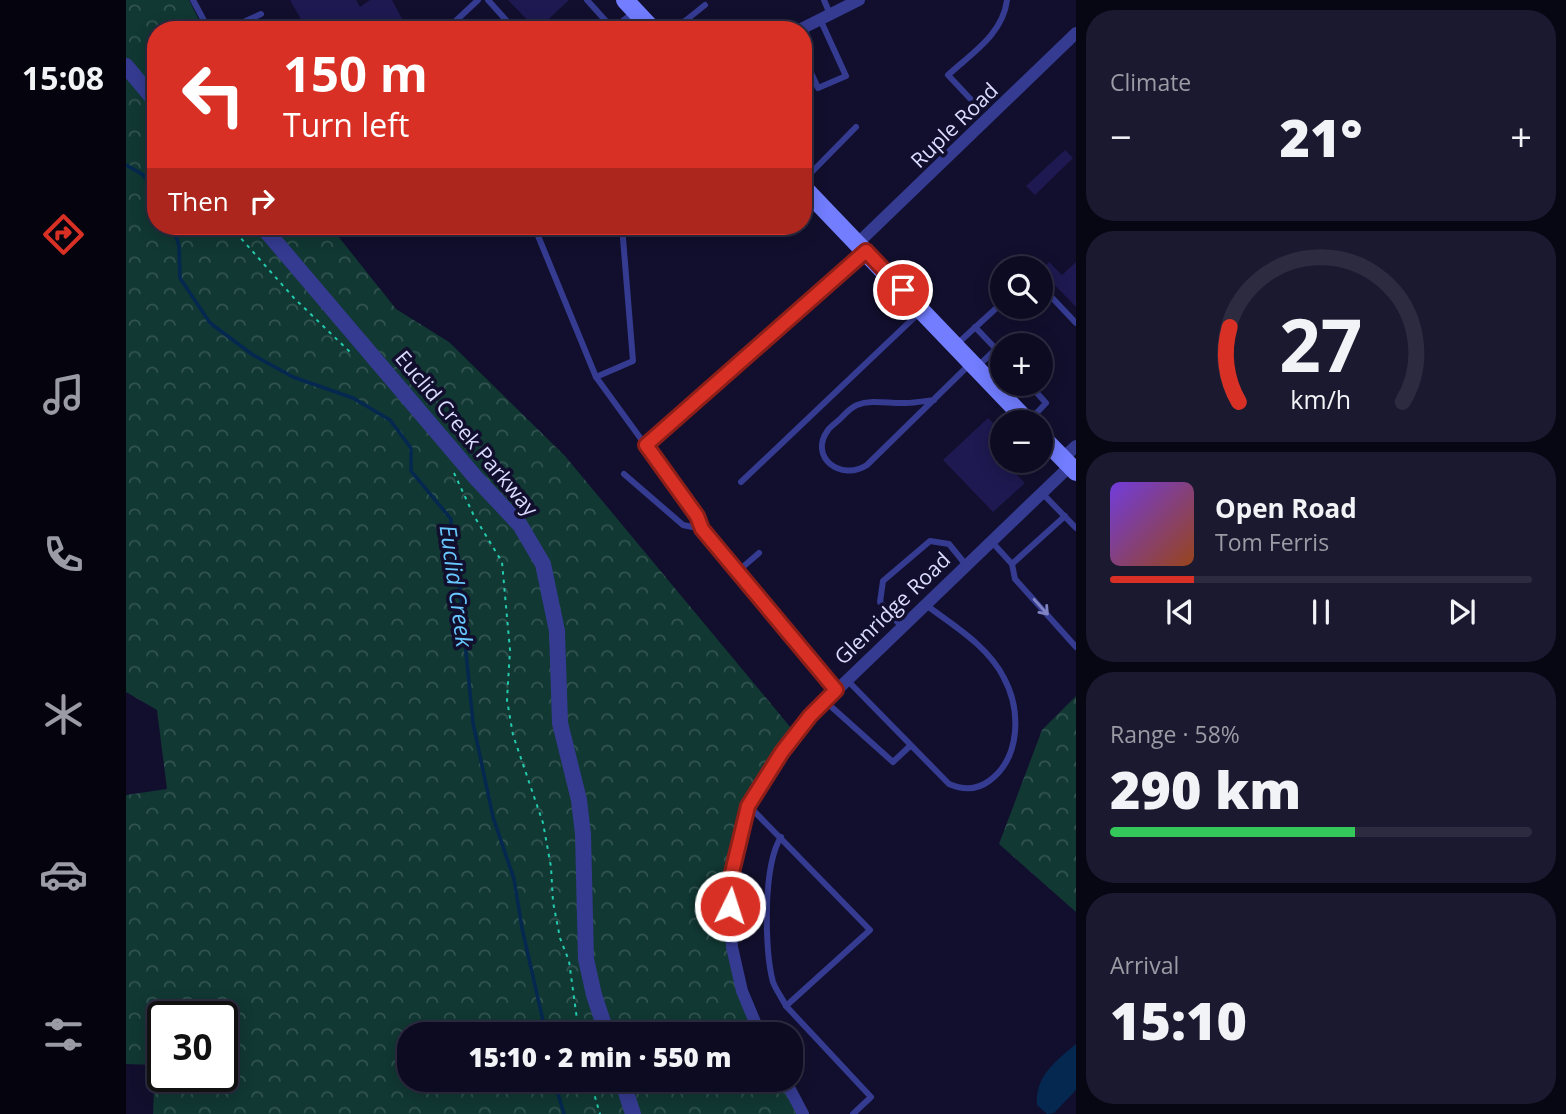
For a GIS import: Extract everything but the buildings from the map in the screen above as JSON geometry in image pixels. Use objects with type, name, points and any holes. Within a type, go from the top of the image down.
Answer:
[{"type":"main road","points":[[630,6],[644,21]]},
{"type":"main road","points":[[812,196],[1016,410]]},
{"type":"main road","points":[[1053,449],[1069,466]]},
{"type":"street","points":[[812,24],[859,0]]},
{"type":"street","name":"Ruple Road","points":[[862,247],[1076,33]]},
{"type":"street","points":[[126,66],[147,91]]},
{"type":"street","name":"Euclid Creek Parkway","points":[[270,235],[520,526],[543,564],[556,631],[560,723],[582,823],[586,960],[603,1022]]},
{"type":"street","name":"Glenridge Road","points":[[755,1022],[742,991],[732,947],[729,885],[748,806],[782,752],[824,701],[1069,466],[1076,446]]},
{"type":"street","points":[[626,1092],[633,1114]]},
{"type":"street","points":[[791,1092],[803,1114]]},
{"type":"lane","points":[[192,0],[204,21]]},
{"type":"lane","points":[[456,21],[478,0]]},
{"type":"lane","points":[[488,0],[507,21]]},
{"type":"lane","points":[[587,0],[604,21]]},
{"type":"lane","points":[[812,75],[818,89],[846,76],[825,17],[824,0]]},
{"type":"lane","points":[[977,106],[948,75],[996,31],[1006,11],[1007,0]]},
{"type":"lane","points":[[685,21],[705,5]]},
{"type":"lane","points":[[619,21],[630,6]]},
{"type":"lane","points":[[246,21],[261,14]]},
{"type":"lane","points":[[812,172],[856,127]]},
{"type":"lane","points":[[538,235],[596,377],[697,516],[702,529],[836,690]]},
{"type":"lane","points":[[596,377],[633,361],[623,235]]},
{"type":"lane","points":[[646,445],[862,247]]},
{"type":"lane","points":[[1053,299],[1076,323]]},
{"type":"lane","points":[[741,482],[922,310]]},
{"type":"lane","points":[[956,346],[990,314]]},
{"type":"lane","points":[[934,400],[906,403],[870,402],[849,410],[827,431],[822,451],[826,460],[839,470],[858,470],[867,465],[934,400],[996,349],[975,327]]},
{"type":"lane","points":[[1039,410],[1046,403],[1040,396]]},
{"type":"lane","points":[[624,474],[683,525],[702,529]]},
{"type":"lane","points":[[1042,493],[1076,528]]},
{"type":"lane","points":[[1012,564],[1065,516]]},
{"type":"lane","points":[[901,626],[880,602],[883,581],[930,541],[949,544],[966,565]]},
{"type":"lane","points":[[991,541],[1012,564],[1015,579],[1076,647]]},
{"type":"lane","points":[[737,572],[759,553]]},
{"type":"lane","points":[[846,679],[949,784],[961,789],[981,787],[1000,773],[1012,753],[1015,732],[1014,709],[1004,678],[986,653],[925,604]]},
{"type":"lane","points":[[824,701],[893,762],[909,746]]},
{"type":"lane","points":[[748,806],[870,930],[786,1006]]},
{"type":"lane","points":[[781,837],[774,847],[767,900],[773,983],[786,1006],[871,1097],[853,1114]]},
{"type":"path","points":[[238,235],[294,299],[359,360]]},
{"type":"path","points":[[452,468],[474,516],[502,562],[510,650],[507,700],[513,735],[543,823],[551,867],[553,902],[560,938],[569,961],[577,1022]]},
{"type":"path","points":[[594,1092],[600,1114]]},
{"type":"green space","points":[[126,0],[189,0],[200,21],[147,21],[147,235],[337,235],[396,309],[449,342],[565,456],[796,734],[749,806],[729,885],[732,947],[756,1022],[397,1022],[397,1092],[791,1092],[803,1114],[153,1114],[154,1092],[238,1092],[238,1001],[147,1001],[147,1065],[126,1064],[126,795],[167,789],[157,710],[126,692]]},
{"type":"green space","points":[[1076,696],[1076,912],[999,844],[1042,730]]},
{"type":"water","points":[[1076,1044],[1076,1090],[1054,1113],[1047,1114],[1037,1105],[1039,1086],[1048,1070]]},
{"type":"waterway","name":"Euclid Creek","points":[[126,165],[147,180]]},
{"type":"waterway","name":"Euclid Creek","points":[[176,235],[179,246],[180,278],[210,323],[253,355],[293,377],[353,398],[390,420],[411,448],[411,471],[451,519],[452,551],[459,581],[473,723],[493,817],[514,879],[543,1022]]},
{"type":"waterway","name":"Euclid Creek","points":[[558,1092],[564,1114]]},
{"type":"route","points":[[730,906],[729,885],[748,806],[782,752],[810,716],[836,690],[702,529],[697,516],[646,445],[866,251],[903,290]]}]
